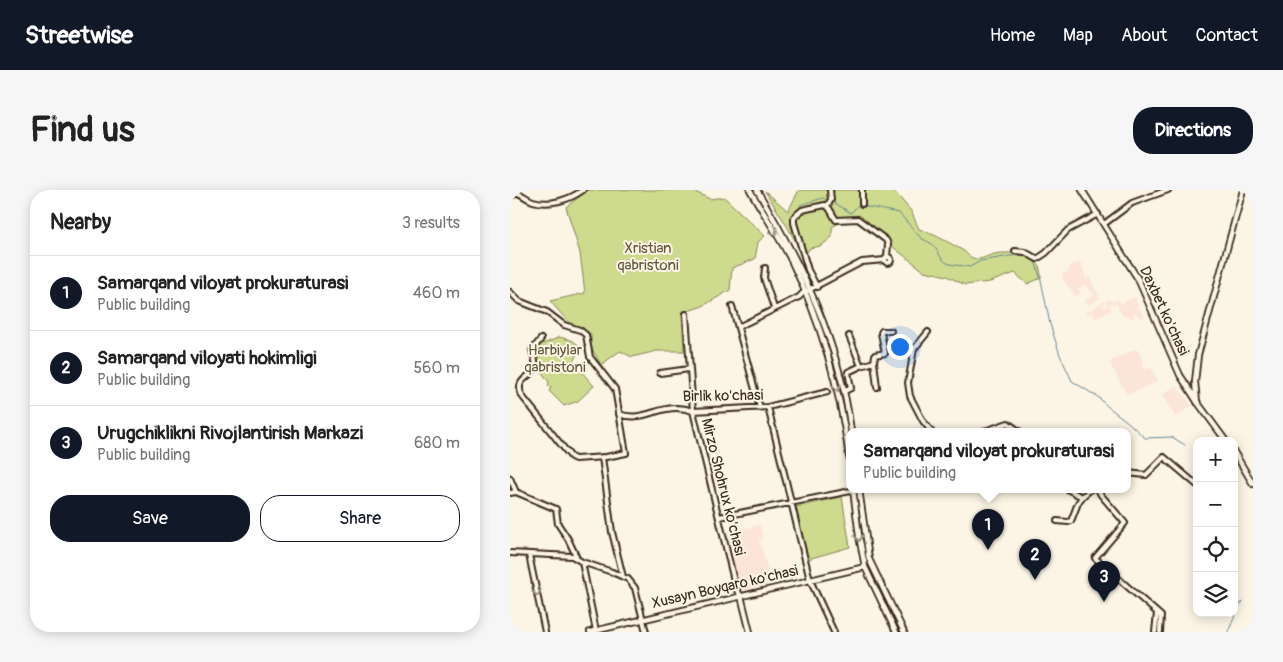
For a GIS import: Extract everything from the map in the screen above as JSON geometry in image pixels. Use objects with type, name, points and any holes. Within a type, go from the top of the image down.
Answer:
[{"type":"main road","points":[[750,190],[790,258],[820,327],[832,365],[846,433]]},
{"type":"main road","points":[[757,190],[794,254],[811,290],[844,391],[850,428]]},
{"type":"main road","name":"Daxbet ko'chasi","points":[[1082,190],[1138,281],[1178,373],[1223,437]]},
{"type":"main road","points":[[1198,403],[1195,382],[1198,355],[1243,190]]},
{"type":"main road","points":[[1238,462],[1253,484]]},
{"type":"main road","points":[[856,493],[859,536],[865,567],[896,632]]},
{"type":"main road","points":[[857,493],[869,559],[904,632]]},
{"type":"main road","name":"Xusayn Boyqaro ko'chasi","points":[[594,632],[865,567]]},
{"type":"main road","points":[[741,596],[750,632]]},
{"type":"street","points":[[510,196],[518,193],[534,201],[560,201],[583,190]]},
{"type":"street","points":[[827,206],[831,200],[830,190]]},
{"type":"street","points":[[862,190],[862,204]]},
{"type":"street","points":[[1104,224],[1132,203],[1168,190]]},
{"type":"street","points":[[738,327],[799,297],[805,292],[817,287],[862,262],[886,259],[888,244],[858,219],[836,220],[827,206],[822,205],[802,210],[796,214],[794,220],[808,270],[817,287]]},
{"type":"street","points":[[1015,251],[1029,253],[1037,259],[1046,253],[1068,230],[1098,214]]},
{"type":"street","points":[[765,268],[764,278],[774,308]]},
{"type":"street","points":[[510,292],[519,301],[547,312],[564,325],[580,330],[586,335],[590,357],[615,389],[626,453],[575,459],[571,457],[520,393],[520,384],[535,368],[536,362],[532,350],[541,340]]},
{"type":"street","points":[[732,306],[760,408]]},
{"type":"street","name":"Mirzo Shohrux ko'chasi","points":[[686,314],[692,411],[736,589],[741,596]]},
{"type":"street","points":[[877,387],[874,355],[885,352],[881,332],[891,331]]},
{"type":"street","points":[[928,332],[914,350],[908,383],[910,396],[929,428]]},
{"type":"street","points":[[849,336],[861,366]]},
{"type":"street","points":[[844,391],[851,388],[848,372],[874,362]]},
{"type":"street","points":[[660,373],[689,369]]},
{"type":"street","name":"Birlik ko'chasi","points":[[619,414],[639,417],[670,408],[692,411],[760,408],[827,392]]},
{"type":"street","points":[[768,407],[810,580],[834,632]]},
{"type":"street","points":[[994,428],[1008,423],[1015,428]]},
{"type":"street","points":[[602,457],[612,532],[623,577]]},
{"type":"street","points":[[1131,473],[1146,475],[1164,457],[1193,482]]},
{"type":"street","points":[[510,478],[516,492]]},
{"type":"street","points":[[719,517],[846,491]]},
{"type":"street","points":[[510,493],[516,492],[556,509],[558,524],[568,539],[576,557],[582,562],[623,577],[632,583],[646,632]]},
{"type":"street","points":[[1074,493],[1082,498]]},
{"type":"street","points":[[1057,521],[1071,521],[1082,498],[1087,493]]},
{"type":"street","points":[[1100,493],[1125,523],[1094,558],[1161,616],[1160,632]]},
{"type":"street","points":[[510,553],[576,557]]},
{"type":"street","points":[[529,554],[545,632]]},
{"type":"street","points":[[582,562],[594,632]]},
{"type":"street","points":[[1155,632],[1157,613]]},
{"type":"shaded area","points":[[1081,263],[1087,281],[1087,278],[1090,278],[1100,298],[1088,305],[1085,300],[1094,295],[1090,289],[1085,285],[1078,288],[1081,293],[1075,297],[1072,293],[1074,291],[1062,279],[1062,274],[1069,271],[1070,265]]},
{"type":"shaded area","points":[[1135,297],[1139,307],[1136,310],[1140,308],[1144,317],[1140,318],[1136,313],[1131,319],[1128,315],[1124,317],[1117,304],[1113,305],[1112,303],[1109,305],[1112,310],[1095,319],[1093,311],[1086,315],[1085,313],[1104,301],[1105,308],[1107,305],[1105,301],[1110,299],[1112,302],[1119,300],[1121,303]]},
{"type":"shaded area","points":[[1135,349],[1139,351],[1145,369],[1151,367],[1158,381],[1127,395],[1109,362]]},
{"type":"shaded area","points":[[1176,385],[1192,406],[1175,417],[1162,395]]},
{"type":"shaded area","points":[[760,525],[763,538],[759,540],[769,578],[773,585],[739,592],[725,532]]},
{"type":"green space","name":"Xristian qabristoni","points":[[588,190],[691,190],[710,199],[724,197],[765,236],[758,242],[755,259],[732,268],[730,290],[703,306],[682,313],[684,351],[657,351],[632,357],[620,351],[601,365],[591,347],[591,334],[570,324],[550,301],[585,293],[580,253],[566,207]]},
{"type":"green space","points":[[799,190],[893,190],[911,211],[919,229],[948,242],[975,259],[999,253],[1019,253],[1031,256],[1038,264],[1041,278],[1027,284],[1015,273],[990,282],[965,285],[947,276],[924,271],[867,227],[853,220],[841,222],[832,227],[832,237],[821,246],[810,248],[803,255],[765,191],[788,211]]},
{"type":"green space","name":"Harbiylar qabristoni","points":[[559,337],[571,340],[578,345],[580,348],[573,362],[594,386],[578,401],[564,406],[549,391],[551,388],[548,386],[549,382],[534,362],[533,347]]},
{"type":"green space","points":[[842,497],[850,547],[808,559],[796,507]]},
{"type":"waterway","points":[[800,205],[823,198],[829,201]]},
{"type":"waterway","points":[[833,202],[851,213],[858,205],[899,213],[920,237],[932,244],[949,264],[970,267],[980,261],[1017,255],[1026,255],[1035,261],[1050,324],[1060,355],[1072,381],[1098,397],[1145,438],[1172,437],[1185,445]]},
{"type":"waterway","points":[[1228,632],[1240,604],[1243,602]]},
{"type":"place","name":"Samarqand viloyat prokuraturasi","points":[[988,550]]},
{"type":"place","name":"Samarqand viloyati hokimligi","points":[[1035,580]]},
{"type":"place","name":"Urugchiklikni Rivojlantirish Markazi","points":[[1104,602]]}]
